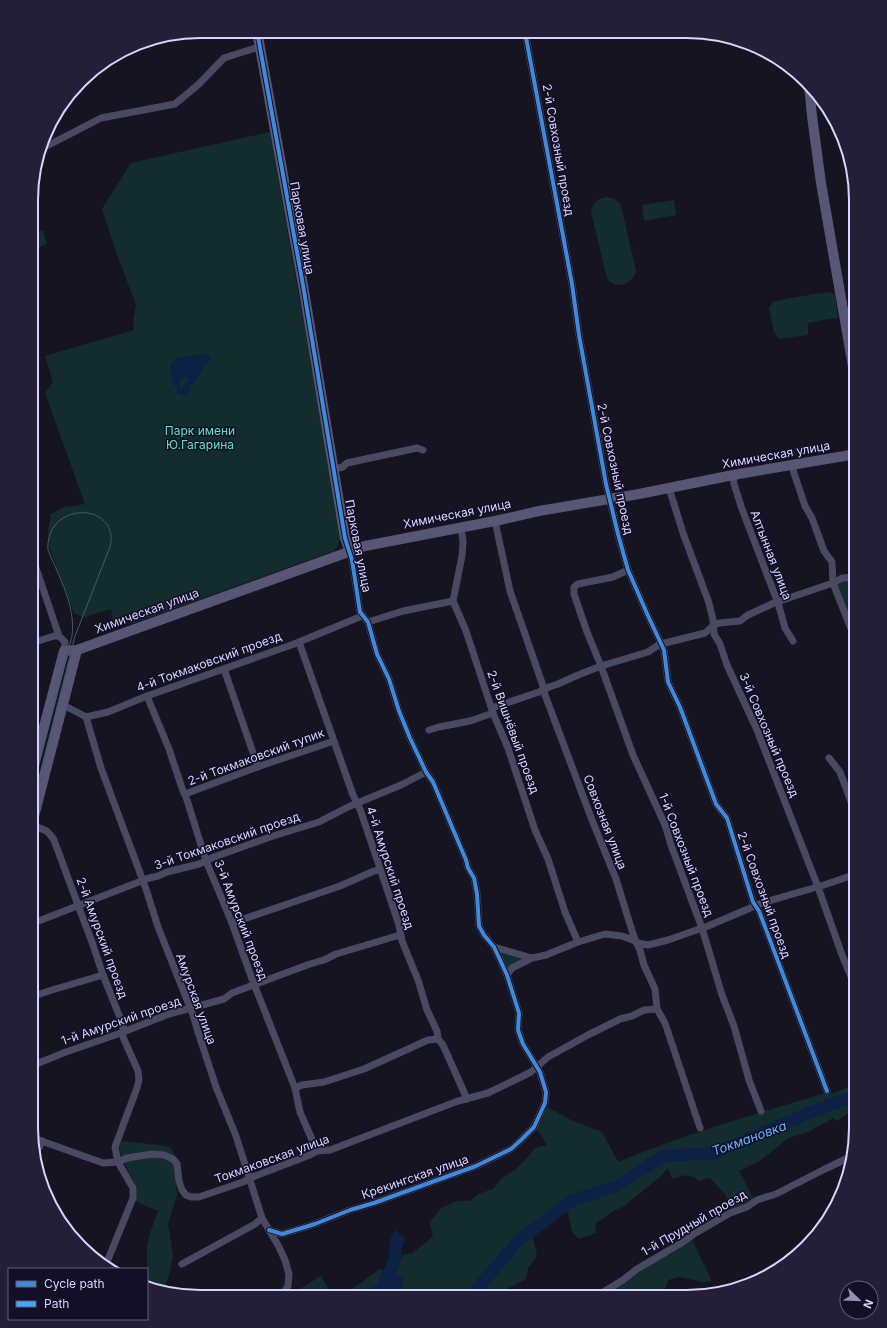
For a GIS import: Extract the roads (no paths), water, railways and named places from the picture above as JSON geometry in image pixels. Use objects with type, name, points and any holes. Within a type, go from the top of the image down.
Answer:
[{"type":"street","name":"Парковая улица","points":[[258,38],[303,285],[345,538],[352,560],[360,612],[362,616]]},
{"type":"street","name":"2-й Совхозный проезд","points":[[527,38],[605,477],[628,570],[648,618],[664,650],[668,682],[680,707],[716,804],[727,818],[753,902],[756,906],[827,1091]]},
{"type":"street","points":[[48,146],[101,118],[175,104],[199,84],[224,58],[259,47]]},
{"type":"street","points":[[810,94],[821,183],[849,344]]},
{"type":"street","points":[[334,469],[343,467],[347,463],[382,455],[417,448],[423,450]]},
{"type":"street","name":"Химическая улица","points":[[64,651],[77,650],[349,550],[365,546],[539,511],[849,455]]},
{"type":"street","points":[[792,465],[805,506],[812,518],[824,551],[832,562],[833,583],[849,624]]},
{"type":"street","name":"Алтынная улица","points":[[733,475],[734,484],[742,509],[778,603],[785,628],[793,641]]},
{"type":"street","name":"3-й Совхозный проезд","points":[[669,488],[683,533],[709,603],[714,625],[714,634],[720,644],[727,665],[757,730],[818,887],[849,972]]},
{"type":"street","name":"Совхозная улица","points":[[495,521],[510,591],[589,813],[616,879],[644,965],[655,989],[657,1009],[665,1023],[700,1128]]},
{"type":"street","points":[[368,622],[403,611],[453,601],[464,541],[461,527]]},
{"type":"street","name":"1-й Совхозный проезд","points":[[628,570],[613,577],[583,583],[574,587],[574,594],[633,755],[665,825],[702,928],[722,995],[734,1026],[749,1080],[761,1111]]},
{"type":"street","points":[[38,574],[59,636],[65,642],[64,651],[38,749]]},
{"type":"street","points":[[429,730],[470,720],[601,666],[648,652],[661,644],[705,633],[714,625],[740,620],[748,615],[833,583],[842,578],[849,578]]},
{"type":"street","name":"2-й Вишнёвый проезд","points":[[453,601],[466,631],[493,710],[508,748],[535,830],[548,860],[564,912],[578,942]]},
{"type":"street","points":[[362,616],[368,622],[377,654],[389,678],[398,711],[426,772],[433,782],[468,868],[474,878],[477,894],[479,926],[494,947],[507,974],[519,1013],[518,1030],[523,1044],[537,1066]]},
{"type":"street","name":"4-й Токмаковский проезд","points":[[86,716],[108,712],[147,696],[299,642],[362,616]]},
{"type":"street","points":[[38,641],[59,636]]},
{"type":"street","name":"4-й Амурский проезд","points":[[299,642],[360,809],[399,925],[400,935],[418,980],[427,1010],[437,1031],[438,1039],[443,1045],[467,1099]]},
{"type":"street","points":[[38,804],[77,650]]},
{"type":"street","points":[[224,669],[258,767]]},
{"type":"street","name":"3-й Амурский проезд","points":[[147,696],[169,749],[206,861],[232,923],[254,985],[294,1088],[300,1112],[317,1151]]},
{"type":"street","points":[[63,706],[86,716]]},
{"type":"street","name":"Амурская улица","points":[[86,716],[102,768],[158,927],[190,1008],[216,1087],[236,1136],[262,1218],[270,1230],[285,1260],[289,1274],[288,1286],[285,1290]]},
{"type":"street","name":"2-й Токмаковский тупик","points":[[184,794],[334,741]]},
{"type":"street","points":[[829,758],[840,772],[849,796]]},
{"type":"street","name":"3-й Токмаковский проезд","points":[[38,921],[167,872],[198,864],[273,836],[320,822],[357,803],[401,785],[426,772]]},
{"type":"street","name":"2-й Амурский проезд","points":[[38,829],[49,832],[54,840],[103,975],[123,1025],[123,1037],[138,1071],[139,1080],[115,1147],[118,1162]]},
{"type":"street","points":[[232,923],[340,886],[374,871],[380,870]]},
{"type":"street","points":[[507,974],[512,968],[532,958],[546,955],[578,942],[605,934],[612,934],[633,940],[637,943],[648,945],[668,940],[702,928],[756,906],[849,876]]},
{"type":"street","name":"1-й Амурский проезд","points":[[38,1063],[169,1014],[224,998],[232,993],[324,960],[336,954],[400,935]]},
{"type":"street","points":[[494,947],[532,958]]},
{"type":"street","points":[[38,995],[103,975]]},
{"type":"street","name":"Токмаковская улица","points":[[38,1140],[103,1163],[118,1162],[127,1158],[152,1154],[164,1155],[173,1158],[177,1164],[179,1181],[182,1190],[186,1195],[191,1197],[199,1197],[242,1182],[317,1151],[330,1150],[458,1101],[488,1093],[531,1072],[548,1057],[588,1035],[644,1010],[657,1009]]},
{"type":"street","points":[[294,1088],[302,1085],[324,1082],[364,1069],[428,1040],[438,1039]]},
{"type":"street","name":"Крекингская улица","points":[[270,1230],[282,1234],[315,1224],[350,1210],[476,1166],[502,1154],[521,1140],[534,1127],[544,1103],[546,1092],[537,1066]]},
{"type":"street","points":[[39,1148],[42,1141]]},
{"type":"street","name":"1-й Прудный проезд","points":[[607,1290],[624,1280],[637,1269],[683,1242],[704,1227],[730,1213],[746,1207],[757,1200],[776,1194],[846,1159]]},
{"type":"street","points":[[107,1261],[132,1198],[133,1188],[118,1162]]},
{"type":"street","points":[[182,1264],[255,1224],[262,1218]]},
{"type":"water","points":[[206,354],[210,355],[211,360],[203,368],[195,383],[191,384],[191,390],[185,396],[177,393],[177,387],[172,384],[170,365],[176,358]],"holes":[[[186,377],[189,380],[186,385],[181,388],[179,383],[180,379]]]},
{"type":"water","points":[[396,1230],[405,1239],[401,1252],[403,1255],[395,1274],[404,1279],[400,1289],[369,1290],[378,1284],[388,1259],[391,1235]]},
{"type":"waterway","name":"Токмановка","points":[[476,1290],[518,1241],[573,1200],[615,1187],[663,1156],[715,1153],[823,1107],[849,1098]]},
{"type":"tram line","points":[[38,769],[72,636],[73,625],[66,592],[48,550],[49,536],[55,525],[64,518],[74,514],[86,513],[96,515],[105,521],[111,533],[110,547],[75,636],[38,781]]},
{"type":"park label","name":"Парк имени Ю.Гагарина","points":[[200,438]]}]
